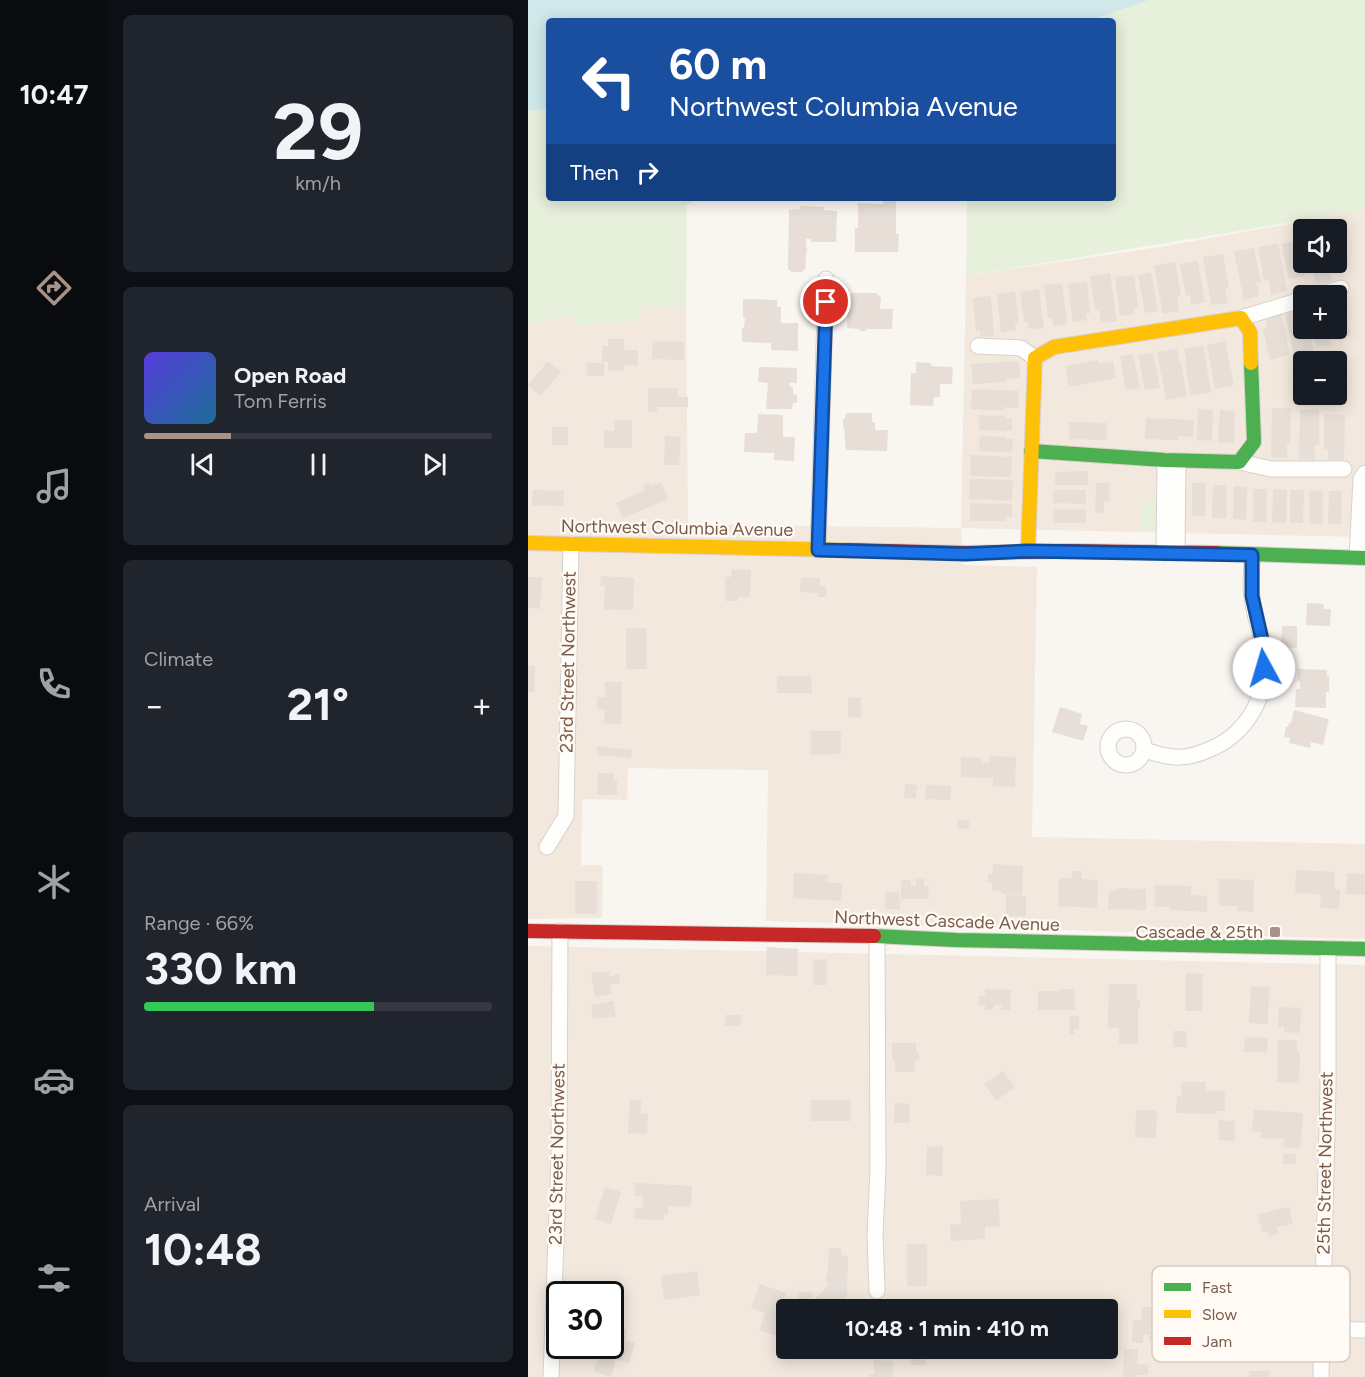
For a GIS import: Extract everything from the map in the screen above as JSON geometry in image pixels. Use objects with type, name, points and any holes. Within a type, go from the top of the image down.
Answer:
[{"type":"street","points":[[818,550],[826,279]]},
{"type":"street","points":[[1035,358],[1054,347],[1240,318],[1293,302]]},
{"type":"street","points":[[1239,462],[1254,442],[1250,332],[1240,318]]},
{"type":"street","points":[[978,346],[1020,348],[1035,358]]},
{"type":"street","points":[[1028,551],[1035,358]]},
{"type":"street","points":[[1031,451],[1172,461],[1239,462],[1271,469],[1344,468]]},
{"type":"street","points":[[1171,553],[1172,461]]},
{"type":"street","points":[[1361,558],[1361,479],[1365,473]]},
{"type":"street","name":"Northwest Columbia Avenue","points":[[528,543],[966,554],[1028,551],[1361,558]]},
{"type":"street","name":"23rd Street Northwest","points":[[547,846],[566,816],[571,544]]},
{"type":"street","points":[[1144,750],[1161,756],[1177,758],[1200,754],[1225,742],[1243,726],[1255,708],[1264,683],[1265,653],[1252,596],[1252,555]]},
{"type":"street","name":"Northwest Cascade Avenue","points":[[528,931],[877,936],[956,940],[1365,949]]},
{"type":"street","name":"23rd Street Northwest","points":[[552,1377],[559,1157],[560,931]]},
{"type":"street","points":[[877,936],[878,1169],[875,1233],[877,1291]]},
{"type":"street","name":"25th Street Northwest","points":[[1323,1266],[1328,1086],[1328,948]]},
{"type":"street","points":[[1350,1330],[1365,1330]]},
{"type":"shaded area","points":[[1365,210],[1365,537],[961,528],[966,276],[1161,247],[1293,223],[1293,273],[1347,273],[1347,219],[1315,219]]},
{"type":"shaded area","points":[[640,305],[686,305],[688,526],[961,528],[963,565],[1037,567],[1032,837],[1365,844],[1365,939],[766,921],[768,770],[628,768],[627,800],[582,799],[581,865],[603,865],[602,918],[528,919],[528,325],[577,315],[577,326],[639,320]]},
{"type":"shaded area","points":[[528,946],[1365,965],[1365,1377],[528,1377]]},
{"type":"green space","points":[[1149,0],[1365,0],[1365,210],[1311,219],[1293,219],[1293,222],[966,276],[967,201],[1116,201],[1116,18],[1097,18]]},
{"type":"green space","points":[[546,109],[546,201],[695,201],[687,205],[686,305],[641,305],[639,320],[576,326],[576,315],[528,325],[528,111]]},
{"type":"green space","points":[[1141,501],[1155,501],[1155,530],[1141,530]]},
{"type":"water","points":[[528,0],[1149,0],[1097,18],[546,18],[546,109],[528,111]]},
{"type":"building","points":[[883,201],[896,201],[898,252],[855,252],[858,203],[883,204]]},
{"type":"building","points":[[800,206],[824,207],[824,210],[837,211],[836,242],[811,242],[811,239],[806,239],[805,270],[791,272],[788,270],[789,210],[800,209]]},
{"type":"building","points":[[1293,242],[1293,273],[1304,273],[1305,276],[1289,279],[1281,244]]},
{"type":"building","points":[[1278,243],[1287,291],[1271,295],[1269,280],[1264,281],[1258,247]]},
{"type":"building","points":[[1254,248],[1261,282],[1256,282],[1259,296],[1244,300],[1234,252]]},
{"type":"building","points":[[1223,254],[1229,288],[1225,288],[1228,303],[1211,305],[1203,257]]},
{"type":"building","points":[[1198,261],[1205,302],[1191,305],[1190,295],[1186,296],[1180,264]]},
{"type":"building","points":[[1175,262],[1181,296],[1177,297],[1179,311],[1163,314],[1154,266]]},
{"type":"building","points":[[1151,272],[1158,311],[1145,313],[1138,275]]},
{"type":"building","points":[[1110,273],[1117,321],[1101,323],[1099,309],[1095,310],[1090,276]]},
{"type":"building","points":[[1313,273],[1330,273],[1332,281],[1316,284]]},
{"type":"building","points":[[1134,275],[1138,307],[1134,308],[1135,314],[1120,316],[1115,277]]},
{"type":"building","points":[[1087,282],[1090,313],[1086,314],[1087,320],[1073,322],[1068,284]]},
{"type":"building","points":[[1062,283],[1067,324],[1053,326],[1052,318],[1048,319],[1044,285]]},
{"type":"building","points":[[1039,289],[1044,328],[1029,329],[1028,322],[1024,322],[1020,292]]},
{"type":"building","points":[[1015,291],[1019,323],[1015,323],[1016,330],[1001,332],[997,294]]},
{"type":"building","points":[[852,293],[876,293],[881,298],[880,309],[893,309],[892,329],[860,331],[860,329],[847,328],[848,297]]},
{"type":"building","points":[[991,296],[994,336],[980,337],[980,331],[976,331],[973,298]]},
{"type":"building","points":[[743,299],[777,300],[777,307],[781,307],[781,323],[798,323],[798,351],[771,350],[771,343],[742,342],[745,318],[743,318]]},
{"type":"building","points":[[1281,312],[1290,355],[1270,360],[1263,329],[1267,328],[1265,315]]},
{"type":"building","points":[[1293,312],[1293,339],[1311,339],[1314,351],[1293,352],[1285,314]]},
{"type":"building","points":[[1347,318],[1351,336],[1347,337]]},
{"type":"building","points":[[608,339],[624,339],[624,350],[638,350],[638,366],[624,365],[624,371],[608,370],[608,362],[602,362],[602,346],[608,346]]},
{"type":"building","points":[[1314,339],[1329,339],[1330,345],[1316,348]]},
{"type":"building","points":[[653,341],[684,342],[684,360],[652,359]]},
{"type":"building","points":[[1225,341],[1234,385],[1215,389],[1207,345]]},
{"type":"building","points":[[1203,345],[1211,392],[1191,396],[1184,349]]},
{"type":"building","points":[[1177,349],[1187,396],[1166,400],[1157,352]]},
{"type":"building","points":[[1153,353],[1160,388],[1145,390],[1138,355]]},
{"type":"building","points":[[1133,354],[1140,388],[1126,390],[1120,356]]},
{"type":"building","points":[[1098,360],[1099,364],[1113,361],[1116,378],[1069,387],[1065,366]]},
{"type":"building","points":[[548,361],[561,372],[540,396],[528,385]]},
{"type":"building","points":[[1019,361],[1020,378],[1006,379],[1006,382],[973,384],[971,364]]},
{"type":"building","points":[[916,362],[931,363],[931,366],[953,367],[952,384],[940,384],[940,397],[934,397],[933,406],[910,405],[911,373],[916,373]]},
{"type":"building","points":[[587,363],[604,363],[604,376],[587,376]]},
{"type":"building","points":[[759,367],[797,368],[797,383],[790,383],[790,387],[793,387],[793,394],[797,395],[797,403],[793,403],[792,409],[766,409],[768,383],[758,382]]},
{"type":"building","points":[[648,388],[678,388],[678,397],[688,397],[688,407],[657,407],[657,412],[648,412]]},
{"type":"building","points":[[972,389],[1019,391],[1018,408],[1004,407],[1004,411],[971,409]]},
{"type":"building","points":[[1272,408],[1291,408],[1287,458],[1271,457]]},
{"type":"building","points":[[1198,409],[1213,410],[1212,441],[1197,440]]},
{"type":"building","points":[[1220,410],[1235,411],[1234,443],[1218,442]]},
{"type":"building","points":[[1300,410],[1319,410],[1319,445],[1315,445],[1315,460],[1299,459]]},
{"type":"building","points":[[846,413],[872,413],[875,430],[888,430],[887,451],[846,450],[843,419]]},
{"type":"building","points":[[758,414],[783,415],[783,437],[795,437],[794,461],[774,460],[774,453],[744,452],[745,433],[757,433]]},
{"type":"building","points":[[1324,414],[1345,415],[1344,460],[1328,460],[1328,449],[1324,449]]},
{"type":"building","points":[[979,415],[1006,416],[1005,418],[1012,419],[1012,431],[979,430]]},
{"type":"building","points":[[1146,418],[1194,420],[1193,437],[1178,436],[1178,440],[1145,439]]},
{"type":"building","points":[[615,420],[632,420],[632,448],[604,448],[604,430],[614,431]]},
{"type":"building","points":[[1069,422],[1107,423],[1107,440],[1069,439]]},
{"type":"building","points":[[552,427],[568,427],[568,445],[552,445]]},
{"type":"building","points":[[665,436],[681,437],[679,465],[664,465]]},
{"type":"building","points":[[980,436],[1013,439],[1012,452],[979,451]]},
{"type":"building","points":[[971,455],[1012,457],[1011,477],[970,476]]},
{"type":"building","points":[[1088,471],[1088,485],[1055,485],[1055,472]]},
{"type":"building","points":[[970,479],[1013,480],[1012,501],[969,499]]},
{"type":"building","points":[[661,482],[668,499],[623,518],[616,503],[645,490],[643,486]]},
{"type":"building","points":[[1096,483],[1109,483],[1109,501],[1104,501],[1104,513],[1095,512]]},
{"type":"building","points":[[1192,483],[1206,483],[1205,516],[1192,516]]},
{"type":"building","points":[[1213,485],[1227,485],[1226,518],[1212,518]]},
{"type":"building","points":[[1234,486],[1247,487],[1246,520],[1233,519]]},
{"type":"building","points":[[1253,489],[1267,489],[1266,522],[1253,522]]},
{"type":"building","points":[[1273,489],[1287,490],[1286,523],[1272,522]]},
{"type":"building","points":[[533,490],[564,491],[563,506],[532,505]]},
{"type":"building","points":[[1054,490],[1086,490],[1086,504],[1053,503]]},
{"type":"building","points":[[1290,490],[1304,490],[1303,523],[1290,523]]},
{"type":"building","points":[[1310,490],[1323,491],[1323,524],[1309,523]]},
{"type":"building","points":[[1329,491],[1342,491],[1341,524],[1328,524]]},
{"type":"building","points":[[970,503],[1012,504],[1012,517],[1005,517],[1005,521],[970,521]]},
{"type":"building","points":[[1053,509],[1086,510],[1086,523],[1053,523]]},
{"type":"building","points":[[732,569],[751,570],[750,597],[738,597],[738,601],[725,601],[725,577],[731,577]]},
{"type":"building","points":[[601,576],[634,578],[633,610],[604,609],[605,586],[600,586]]},
{"type":"building","points":[[528,577],[542,577],[540,609],[528,608]]},
{"type":"building","points":[[801,578],[820,578],[820,585],[826,586],[826,597],[818,597],[818,593],[800,592]]},
{"type":"building","points":[[1307,603],[1324,604],[1323,609],[1331,609],[1330,626],[1306,625]]},
{"type":"building","points":[[1282,626],[1297,626],[1297,648],[1281,647]]},
{"type":"building","points":[[626,628],[646,628],[647,669],[626,669]]},
{"type":"building","points":[[528,666],[535,666],[534,692],[528,692]]},
{"type":"building","points":[[1298,669],[1327,670],[1329,692],[1326,692],[1326,708],[1295,707],[1296,689],[1300,689],[1300,681],[1297,681]]},
{"type":"building","points":[[777,676],[811,676],[812,693],[777,693]]},
{"type":"building","points":[[605,682],[622,682],[621,724],[604,723],[605,709],[597,709],[597,697],[605,697]]},
{"type":"building","points":[[861,697],[861,717],[848,718],[848,698]]},
{"type":"building","points":[[1060,707],[1082,714],[1080,724],[1088,726],[1083,741],[1052,732]]},
{"type":"building","points":[[1294,710],[1329,719],[1323,745],[1311,742],[1310,748],[1289,743],[1290,738],[1284,737]]},
{"type":"building","points":[[811,731],[841,731],[841,754],[811,755]]},
{"type":"building","points":[[597,746],[632,750],[631,758],[597,755]]},
{"type":"building","points":[[989,756],[1016,757],[1015,787],[993,786],[993,778],[961,777],[961,757],[981,758],[981,763],[989,763]]},
{"type":"building","points":[[598,773],[614,773],[613,780],[617,780],[617,795],[597,795]]},
{"type":"building","points":[[905,784],[917,785],[916,798],[904,798]]},
{"type":"building","points":[[926,785],[951,786],[950,800],[925,799]]},
{"type":"building","points":[[958,819],[969,820],[969,829],[957,828]]},
{"type":"building","points":[[993,864],[1023,866],[1022,895],[1001,894],[1001,891],[992,890],[992,883],[988,883],[988,874],[993,874]]},
{"type":"building","points":[[1296,870],[1335,872],[1334,889],[1340,889],[1339,909],[1320,908],[1321,894],[1295,893]]},
{"type":"building","points":[[1073,871],[1082,871],[1082,879],[1098,880],[1097,908],[1058,906],[1059,878],[1072,878]]},
{"type":"building","points":[[794,873],[828,875],[827,883],[842,883],[841,901],[793,898]]},
{"type":"building","points":[[1347,873],[1365,874],[1365,895],[1346,894]]},
{"type":"building","points":[[916,879],[924,879],[924,886],[929,886],[928,899],[901,899],[901,880],[911,880],[911,885],[916,886]]},
{"type":"building","points":[[1219,879],[1254,880],[1253,912],[1237,911],[1238,906],[1219,906]]},
{"type":"building","points":[[575,881],[597,881],[597,914],[575,914]]},
{"type":"building","points":[[1155,885],[1191,886],[1191,895],[1207,896],[1207,912],[1155,907]]},
{"type":"building","points":[[1117,888],[1146,889],[1146,910],[1108,909],[1109,891],[1116,891]]},
{"type":"building","points":[[885,892],[899,892],[900,909],[885,909]]},
{"type":"building","points":[[1006,895],[1026,896],[1026,916],[1006,916]]},
{"type":"building","points":[[767,947],[798,949],[797,976],[766,975]]},
{"type":"building","points":[[827,959],[827,985],[813,985],[813,960]]},
{"type":"building","points":[[609,971],[610,976],[619,974],[620,983],[610,984],[612,994],[595,997],[591,973]]},
{"type":"building","points":[[1186,973],[1203,974],[1202,1011],[1185,1011]]},
{"type":"building","points":[[1109,984],[1137,984],[1137,1000],[1140,1000],[1138,1044],[1119,1044],[1119,1028],[1108,1028]]},
{"type":"building","points":[[1251,986],[1269,987],[1268,1024],[1249,1023]]},
{"type":"building","points":[[985,989],[1011,990],[1010,1010],[1001,1010],[1002,1006],[994,1005],[993,1010],[985,1010],[985,1005],[979,1005],[979,996],[985,996]]},
{"type":"building","points":[[1061,989],[1075,989],[1075,1010],[1038,1010],[1038,991],[1061,991]]},
{"type":"building","points":[[613,1001],[616,1016],[593,1019],[591,1005]]},
{"type":"building","points":[[1279,1007],[1301,1008],[1300,1033],[1284,1032],[1284,1027],[1278,1027]]},
{"type":"building","points":[[725,1015],[741,1015],[741,1026],[725,1026]]},
{"type":"building","points":[[1069,1016],[1079,1016],[1079,1029],[1074,1029],[1074,1034],[1070,1034]]},
{"type":"building","points":[[1173,1031],[1186,1031],[1187,1047],[1173,1047]]},
{"type":"building","points":[[1245,1037],[1268,1038],[1267,1052],[1244,1052]]},
{"type":"building","points":[[1278,1040],[1297,1040],[1297,1051],[1300,1052],[1299,1083],[1277,1082]]},
{"type":"building","points":[[892,1043],[916,1043],[919,1060],[915,1059],[915,1072],[895,1072],[895,1061],[892,1061]]},
{"type":"building","points":[[1003,1071],[1015,1087],[996,1101],[984,1084]]},
{"type":"building","points":[[1182,1082],[1206,1082],[1206,1090],[1225,1091],[1225,1111],[1217,1111],[1217,1114],[1176,1113],[1177,1096],[1181,1096]]},
{"type":"building","points":[[630,1099],[641,1100],[641,1114],[648,1114],[647,1134],[628,1133]]},
{"type":"building","points":[[811,1100],[851,1100],[851,1121],[811,1121]]},
{"type":"building","points":[[895,1103],[910,1104],[909,1123],[894,1123]]},
{"type":"building","points":[[1136,1110],[1157,1110],[1156,1138],[1135,1137]]},
{"type":"building","points":[[1254,1110],[1303,1113],[1300,1148],[1283,1147],[1284,1139],[1261,1138],[1261,1132],[1252,1131]]},
{"type":"building","points":[[1219,1120],[1235,1121],[1235,1141],[1219,1140]]},
{"type":"building","points":[[927,1146],[943,1147],[942,1176],[926,1175]]},
{"type":"building","points":[[1283,1154],[1296,1154],[1296,1164],[1283,1164]]},
{"type":"building","points":[[635,1183],[692,1186],[691,1207],[668,1206],[668,1215],[664,1215],[664,1220],[635,1219],[635,1208],[643,1208],[643,1196],[635,1196]]},
{"type":"building","points":[[605,1187],[621,1192],[611,1224],[595,1219]]},
{"type":"building","points":[[998,1199],[1000,1226],[985,1227],[985,1239],[951,1241],[950,1225],[961,1224],[960,1201]]},
{"type":"building","points":[[1289,1207],[1293,1224],[1277,1227],[1279,1234],[1269,1236],[1268,1231],[1262,1232],[1258,1214]]},
{"type":"building","points":[[907,1244],[927,1244],[927,1286],[907,1286]]},
{"type":"building","points":[[829,1248],[841,1248],[841,1255],[848,1256],[847,1296],[844,1299],[815,1299],[829,1285],[826,1282]]},
{"type":"building","points":[[697,1271],[700,1295],[664,1300],[661,1276]]},
{"type":"building","points":[[760,1284],[786,1293],[784,1299],[776,1299],[776,1335],[759,1330],[765,1313],[751,1308]]},
{"type":"building","points":[[799,1292],[812,1292],[812,1299],[799,1299]]},
{"type":"building","points":[[1142,1307],[1152,1307],[1152,1342],[1149,1342],[1149,1335],[1143,1335],[1143,1343],[1132,1343],[1133,1320],[1141,1320]]},
{"type":"building","points":[[624,1329],[627,1330],[625,1340],[635,1343],[629,1363],[616,1359],[624,1359]]},
{"type":"building","points":[[1124,1349],[1138,1349],[1137,1364],[1148,1365],[1148,1375],[1123,1377]]},
{"type":"building","points":[[598,1359],[616,1359],[611,1377],[594,1372]]},
{"type":"building","points":[[911,1359],[926,1359],[926,1365],[911,1365]]},
{"type":"building","points":[[874,1360],[893,1361],[893,1377],[869,1377],[869,1374],[874,1374]]},
{"type":"building","points":[[1249,1371],[1269,1371],[1269,1377],[1249,1377]]},
{"type":"traffic: fast","points":[[1031,451],[1165,460],[1239,462],[1254,442],[1251,363]]},
{"type":"traffic: fast","points":[[1217,553],[1365,558]]},
{"type":"traffic: fast","points":[[874,936],[956,940],[1365,949]]},
{"type":"traffic: slow","points":[[1028,551],[1035,358],[1054,347],[1241,318],[1250,332],[1251,363]]},
{"type":"traffic: slow","points":[[528,543],[846,550]]},
{"type":"traffic: jam","points":[[846,550],[966,553],[1065,551],[1217,553]]},
{"type":"traffic: jam","points":[[528,931],[874,936]]},
{"type":"place","name":"Cascade & 25th","points":[[1275,932]]},
{"type":"route","points":[[826,302],[818,550],[966,554],[1028,551],[1252,555],[1252,596],[1265,653],[1264,668]]}]
